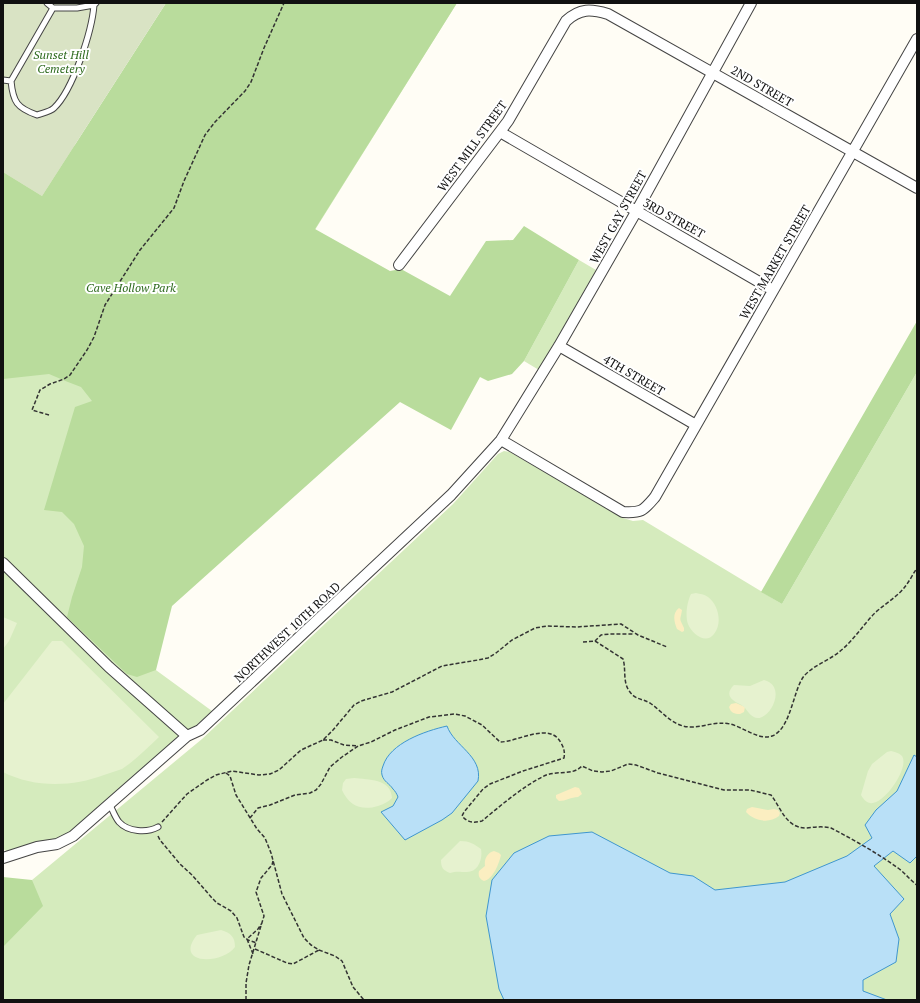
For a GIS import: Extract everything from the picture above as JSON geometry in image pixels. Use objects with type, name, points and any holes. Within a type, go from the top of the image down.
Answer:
[{"type":"street","name":"WEST GAY STREET","points":[[501,440],[559,346],[636,212],[751,3]]},
{"type":"street","name":"2ND STREET","points":[[594,10],[608,14],[917,188]]},
{"type":"street","name":"WEST MILL STREET","points":[[399,265],[508,121],[566,21],[573,14],[581,11],[594,10]]},
{"type":"street","name":"WEST MARKET STREET","points":[[501,440],[623,512],[637,513],[646,508],[655,497],[917,39]]},
{"type":"street","name":"3RD STREET","points":[[500,132],[773,290]]},
{"type":"street","name":"4TH STREET","points":[[559,346],[696,425]]},
{"type":"street","name":"NORTHWEST 10TH ROAD","points":[[3,858],[37,847],[57,844],[73,836],[187,736],[200,730],[451,496],[501,440]]},
{"type":"street","points":[[3,563],[109,667],[187,736]]},
{"type":"lane","points":[[47,3],[53,8],[78,8],[95,4],[85,49],[65,94],[54,109],[37,115],[27,112],[17,104],[12,93],[11,81],[53,8]]},
{"type":"lane","points":[[3,80],[11,81]]},
{"type":"lane","points":[[110,805],[121,824],[144,831],[151,830],[158,826]]},
{"type":"path","points":[[49,415],[32,410],[40,390],[70,375],[87,350],[94,337],[104,305],[140,250],[174,208],[184,181],[205,135],[251,82],[284,3]]},
{"type":"path","points":[[583,642],[595,641],[623,659],[626,684],[633,696],[648,702],[675,723],[692,727],[718,722],[728,723],[744,728],[758,736],[766,738],[777,733],[782,727],[804,676],[812,668],[840,652],[872,616],[903,589],[917,568]]},
{"type":"path","points":[[253,954],[244,937],[238,918],[231,911],[217,903],[212,898],[160,840],[158,835],[158,826],[187,794],[207,780],[232,771],[270,774],[279,770],[301,750],[323,740],[354,705],[361,701],[392,692],[442,666],[488,658],[512,640],[535,628],[547,626],[576,627],[621,624],[635,634],[667,647]]},
{"type":"path","points":[[595,641],[601,635],[635,634]]},
{"type":"path","points":[[250,818],[258,808],[295,795],[310,793],[316,790],[330,767],[358,746],[371,742],[394,730],[411,724],[430,718],[455,714],[465,716],[482,725],[500,742],[508,742],[528,735],[548,733],[554,735],[560,740],[563,747],[564,758],[523,771],[490,784],[483,789],[462,816],[469,822],[475,823],[482,821],[542,776],[552,772],[574,772],[582,766],[594,771],[602,772],[611,771],[628,764],[636,765],[651,771],[724,790],[750,790],[771,795],[793,825],[805,828],[823,826],[831,828],[890,862],[917,885]]},
{"type":"path","points":[[323,740],[331,740],[344,745],[358,746]]},
{"type":"path","points":[[226,773],[230,776],[236,795],[250,818],[265,838],[273,859],[282,894],[304,938],[319,950],[335,956],[342,961],[353,987],[364,1000]]},
{"type":"path","points":[[246,1000],[246,983],[264,916],[256,892],[261,878],[272,865],[273,859]]},
{"type":"path","points":[[246,939],[258,929],[263,922]]},
{"type":"path","points":[[246,939],[257,943]]},
{"type":"path","points":[[255,949],[287,963],[293,964],[319,950]]},
{"type":"green space","name":"Sunset Hill Cemetery","points":[[3,3],[166,3],[42,196],[3,172]]},
{"type":"green space","name":"Cave Hollow Park","points":[[166,3],[457,3],[315,229],[390,271],[401,269],[450,296],[486,241],[513,240],[524,226],[579,260],[524,361],[512,374],[488,381],[480,377],[451,430],[400,402],[172,606],[156,670],[137,677],[127,674],[67,617],[82,567],[84,546],[74,524],[62,512],[44,510],[75,407],[92,401],[81,387],[49,374],[3,379],[3,172],[42,196]]},
{"type":"green space","name":"Cave Hollow Park","points":[[457,3],[258,321],[86,619],[212,711],[73,836],[12,854],[3,849],[3,172]]},
{"type":"green space","points":[[579,260],[596,270],[539,370],[524,361]]},
{"type":"green space","points":[[917,321],[917,372],[782,604],[761,592]]},
{"type":"green space","points":[[917,372],[917,1000],[3,1000],[3,906],[32,880],[202,739],[453,504],[498,454],[504,451],[510,452],[623,518],[633,521],[643,520],[782,604]]},
{"type":"green space","points":[[696,593],[708,597],[717,609],[719,619],[717,630],[711,637],[700,637],[690,628],[688,624],[687,609],[690,597],[691,594]]},
{"type":"green space","points":[[3,617],[17,623],[9,641],[3,649]]},
{"type":"green space","points":[[52,641],[62,641],[159,737],[137,758],[122,769],[92,779],[66,784],[27,781],[3,772],[3,704]]},
{"type":"green space","points":[[764,680],[771,683],[775,688],[776,695],[772,708],[768,713],[763,717],[756,718],[752,716],[743,706],[733,700],[729,692],[734,685],[750,686]]},
{"type":"green space","points":[[891,751],[902,756],[902,769],[899,777],[882,799],[870,803],[864,800],[861,795],[868,771],[872,764],[887,752]]},
{"type":"green space","points":[[354,778],[383,783],[391,791],[392,798],[384,804],[378,806],[367,808],[357,806],[348,800],[342,790],[343,783],[346,779]]},
{"type":"green space","points":[[460,841],[472,843],[481,849],[480,861],[474,870],[450,873],[443,868],[441,865],[441,860]]},
{"type":"green space","points":[[3,877],[32,880],[43,906],[3,947]]},
{"type":"green space","points":[[221,930],[232,936],[235,947],[229,953],[220,957],[202,959],[195,957],[191,952],[191,945],[197,935]]},
{"type":"sand","points":[[679,608],[682,610],[680,619],[684,631],[682,632],[677,629],[674,621],[675,612]]},
{"type":"sand","points":[[736,703],[745,707],[744,712],[740,714],[732,712],[729,707],[731,704]]},
{"type":"sand","points":[[575,787],[579,788],[582,794],[578,797],[559,801],[556,798],[556,795]]},
{"type":"sand","points":[[752,807],[768,810],[774,809],[778,810],[780,813],[779,816],[766,821],[753,818],[746,812],[747,809]]},
{"type":"sand","points":[[494,851],[501,855],[499,863],[493,874],[484,881],[479,877],[479,871],[485,866],[485,861],[488,855]]},
{"type":"water","points":[[447,726],[476,765],[478,781],[452,813],[405,840],[381,812],[393,806],[398,797],[383,777],[383,766],[393,751],[409,739]]},
{"type":"water","points":[[914,755],[917,757],[917,856],[910,863],[893,851],[874,866],[904,899],[890,914],[899,939],[896,962],[863,980],[863,991],[887,1000],[504,1000],[499,989],[486,916],[492,880],[514,853],[549,836],[592,832],[670,873],[693,876],[715,890],[785,882],[847,856],[872,838],[865,825],[876,810],[897,791]]}]
